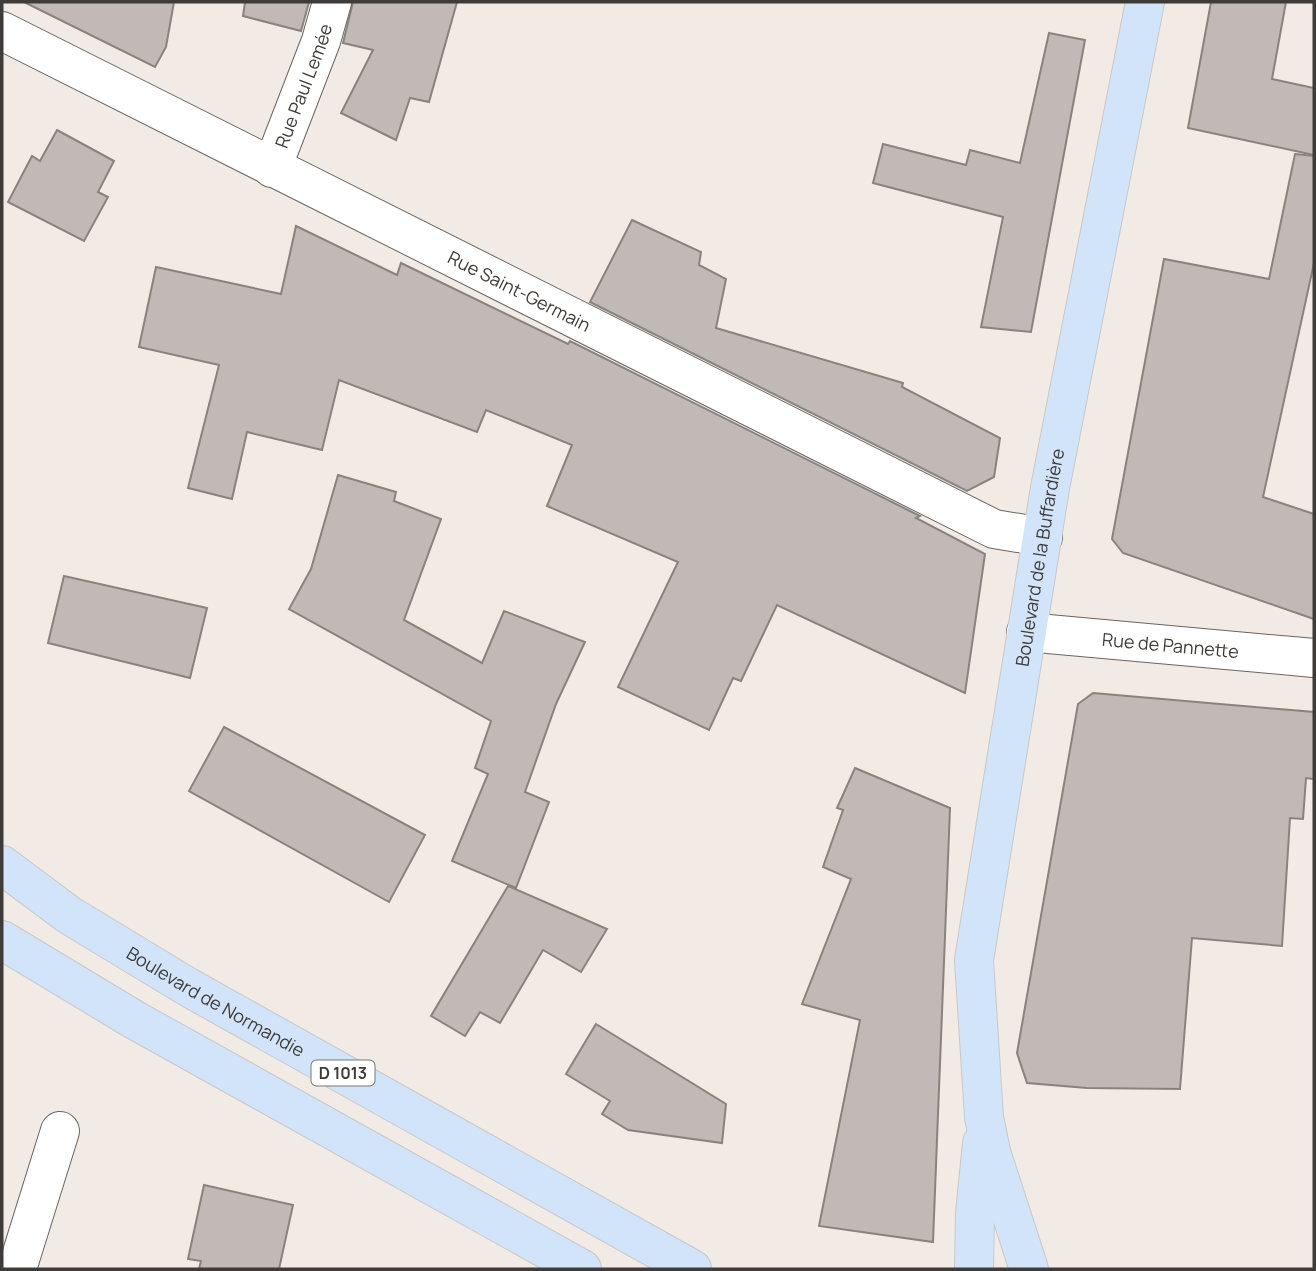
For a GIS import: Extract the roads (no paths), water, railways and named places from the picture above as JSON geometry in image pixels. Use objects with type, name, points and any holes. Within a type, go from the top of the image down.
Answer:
[{"type":"main road","name":"Boulevard de la Buffardière","points":[[1029,1269],[991,1152],[985,1117],[974,960],[1026,632],[1145,2]]},
{"type":"main road","name":"Boulevard de Normandie","points":[[2,865],[69,915],[188,987],[692,1269]]},
{"type":"main road","points":[[2,940],[134,1019],[582,1269]]},
{"type":"main road","name":"Boulevard de la Buffardière","points":[[974,1269],[975,1213],[985,1117]]},
{"type":"street","name":"Rue Paul Lemée","points":[[272,168],[321,41],[332,2]]},
{"type":"street","name":"Rue Saint-Germain","points":[[2,31],[994,529],[1043,537]]},
{"type":"street","name":"Rue de Pannette","points":[[1026,632],[1314,659]]},
{"type":"street","points":[[17,1269],[60,1131]]}]
